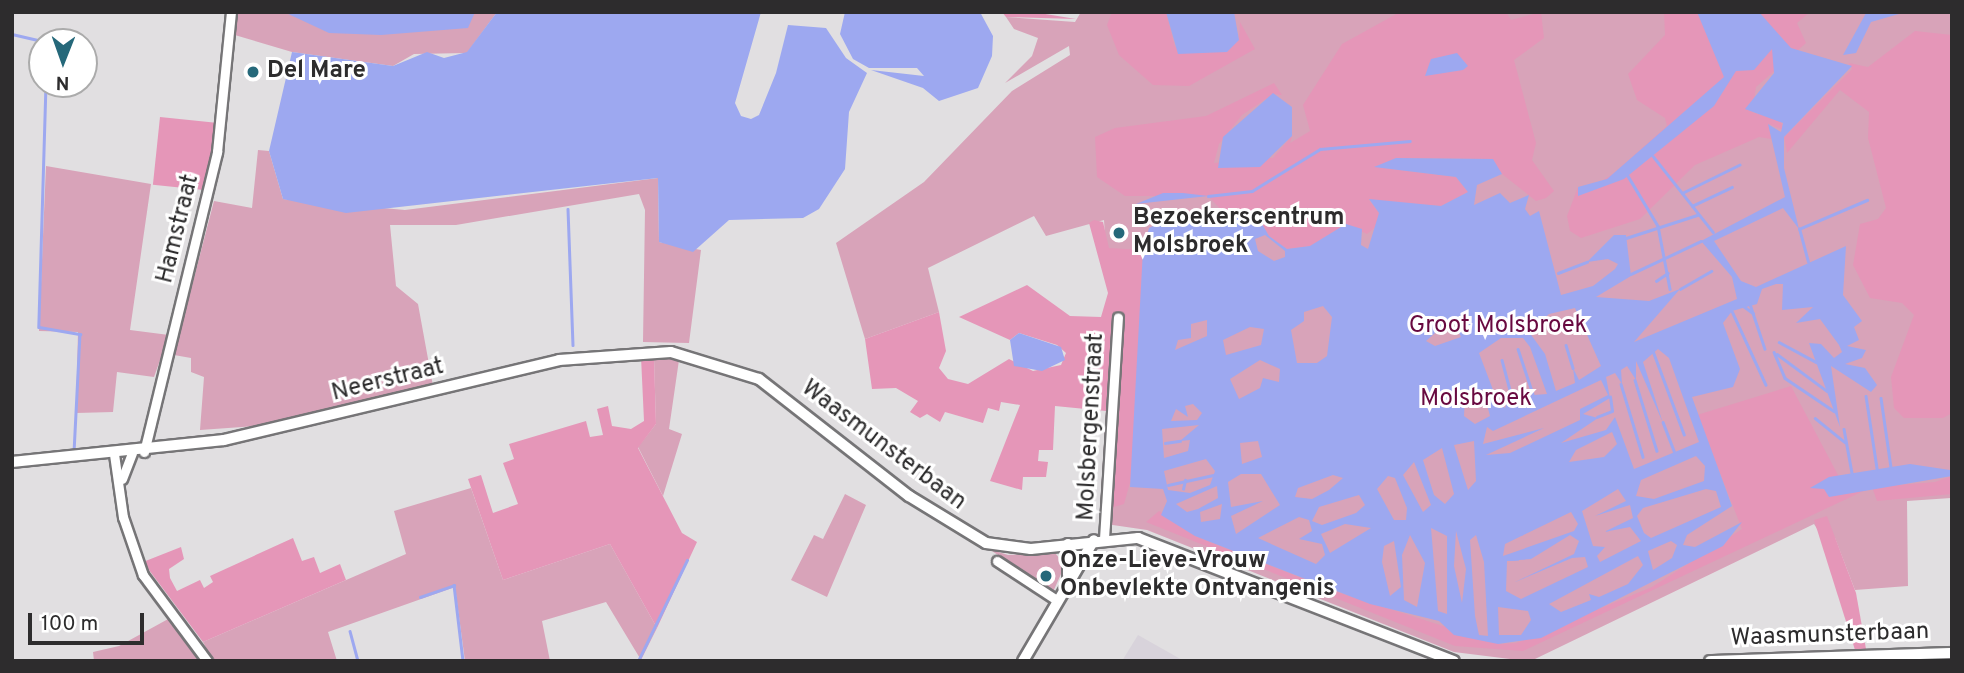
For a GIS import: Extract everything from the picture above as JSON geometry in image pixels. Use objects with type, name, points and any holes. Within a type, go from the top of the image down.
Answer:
[{"type":"street","name":"Hamstraat","points":[[122,479],[138,452],[217,152],[231,12]]},
{"type":"street","name":"Molsbergenstraat","points":[[1099,540],[1118,317]]},
{"type":"street","name":"Neerstraat","points":[[12,462],[138,452],[298,425],[614,352],[690,354],[768,385]]},
{"type":"street","name":"Waasmunsterbaan","points":[[768,385],[968,534],[1009,548],[1099,540],[1156,544],[1454,661]]},
{"type":"street","points":[[114,454],[122,479],[123,517],[143,575],[207,661]]},
{"type":"street","points":[[1023,661],[1068,575],[1099,540]]},
{"type":"street","points":[[1068,544],[1068,575]]},
{"type":"street","points":[[997,561],[1055,600]]},
{"type":"street","name":"Waasmunsterbaan","points":[[1710,661],[1952,653]]},
{"type":"shaded area","points":[[1002,12],[1033,12],[1076,19],[1006,17]]},
{"type":"shaded area","points":[[1112,12],[1166,12],[1175,47],[1239,40],[1240,22],[1255,49],[1189,86],[1153,85],[1119,55],[1107,25]]},
{"type":"shaded area","points":[[1400,12],[1506,12],[1511,20],[1541,12],[1544,38],[1514,60],[1536,143],[1532,160],[1554,191],[1546,198],[1536,201],[1497,170],[1493,159],[1396,158],[1376,167],[1456,177],[1468,192],[1441,206],[1369,200],[1379,213],[1379,224],[1367,234],[1346,224],[1310,246],[1287,249],[1269,236],[1254,210],[1229,218],[1208,196],[1125,196],[1097,177],[1095,137],[1115,128],[1206,116],[1274,83],[1282,95],[1273,94],[1242,115],[1219,144],[1214,163],[1273,158],[1292,136],[1290,143],[1310,131],[1303,105],[1342,44]]},
{"type":"shaded area","points":[[1664,12],[1810,12],[1797,23],[1806,43],[1756,87],[1752,112],[1781,121],[1783,130],[1769,124],[1771,139],[1759,137],[1695,165],[1640,219],[1581,238],[1570,231],[1567,216],[1578,187],[1586,191],[1613,174],[1667,126],[1665,118],[1637,100],[1628,74],[1665,35]]},
{"type":"shaded area","points":[[1915,31],[1952,35],[1952,413],[1943,418],[1904,418],[1894,408],[1891,377],[1914,315],[1902,303],[1870,298],[1853,265],[1860,224],[1878,219],[1886,208],[1868,138],[1869,112],[1840,90],[1787,153],[1784,137],[1852,69],[1849,63],[1868,67]]},
{"type":"shaded area","points":[[160,117],[216,123],[209,190],[153,185]]},
{"type":"shaded area","points":[[1094,220],[1103,222],[1109,248],[1143,250],[1133,472],[1124,504],[1100,511],[1106,411],[1055,406],[1053,450],[1039,450],[1038,461],[1048,462],[1046,477],[1023,477],[1022,490],[990,481],[1020,405],[1001,402],[999,411],[988,408],[983,423],[945,412],[940,422],[927,414],[920,418],[910,412],[918,401],[896,388],[872,389],[865,339],[939,312],[946,351],[939,368],[948,379],[968,384],[1009,359],[1033,371],[1061,365],[1066,353],[1057,345],[1019,333],[1010,340],[959,317],[1027,285],[1070,316],[1101,317],[1108,293],[1089,223]]},
{"type":"shaded area","points":[[641,357],[654,357],[656,424],[638,448],[682,533],[697,542],[657,628],[610,544],[503,580],[468,479],[481,475],[493,513],[518,504],[503,463],[514,459],[509,444],[586,421],[590,437],[603,435],[597,409],[608,406],[612,426],[631,429],[644,421]]},
{"type":"shaded area","points":[[1791,386],[1839,477],[1829,477],[1824,489],[1849,493],[1871,488],[1523,651],[1455,646],[1146,522],[1159,511],[1195,536],[1337,592],[1499,644],[1516,643],[1652,587],[1742,529],[1697,415]]},
{"type":"shaded area","points":[[1952,476],[1952,494],[1877,501],[1872,487],[1935,482]]},
{"type":"shaded area","points":[[1827,516],[1856,593],[1866,649],[1855,650],[1814,520]]},
{"type":"shaded area","points":[[293,538],[302,561],[314,557],[320,573],[340,564],[346,580],[203,642],[143,562],[181,547],[184,559],[169,569],[170,578],[177,591],[200,580],[204,588],[213,582],[210,576]]},
{"type":"shaded area","points":[[1138,635],[1184,661],[1122,661]]},
{"type":"green space","points":[[226,12],[497,12],[467,53],[414,54],[393,66],[292,52],[228,33]]},
{"type":"green space","name":"Groot Molsbroek","points":[[1081,12],[1952,12],[1952,538],[1951,498],[1907,501],[1908,586],[1855,590],[1835,538],[1825,541],[1814,524],[1535,659],[1510,659],[1454,652],[1147,530],[1099,523],[1100,511],[1112,509],[1118,434],[1104,220],[1046,236],[1034,216],[928,268],[939,312],[865,339],[836,243],[924,182],[1012,91],[1070,55],[1069,46],[1005,83],[1032,56],[1038,38],[1014,29],[1006,17],[1075,22]]},
{"type":"green space","points":[[258,150],[269,151],[283,199],[405,210],[658,178],[659,242],[701,250],[689,343],[643,342],[645,210],[639,194],[456,225],[390,225],[396,286],[418,304],[433,386],[268,425],[200,430],[204,377],[191,372],[191,358],[174,355],[214,201],[252,208]]},
{"type":"green space","points":[[46,166],[151,184],[130,330],[169,335],[154,377],[117,372],[113,412],[76,413],[78,332],[39,331]]},
{"type":"green space","points":[[654,357],[679,360],[669,429],[682,434],[663,496],[638,447],[656,424]]},
{"type":"green space","points":[[471,488],[503,580],[610,544],[657,628],[641,660],[606,602],[542,621],[550,661],[465,661],[455,587],[328,632],[337,661],[213,661],[203,642],[406,554],[394,511]]},
{"type":"green space","points":[[845,494],[866,505],[827,597],[791,580],[814,535],[823,539]]},
{"type":"green space","points":[[989,549],[1008,555],[1055,553],[1065,565],[1053,592]]},
{"type":"green space","points":[[170,618],[200,661],[94,661],[93,652],[119,646]]},
{"type":"water","points":[[284,12],[475,12],[468,28],[381,35],[329,33]]},
{"type":"water","points":[[497,12],[761,12],[735,103],[741,116],[751,119],[759,115],[776,73],[788,25],[826,28],[846,58],[867,73],[849,112],[845,169],[819,209],[803,218],[729,220],[693,252],[659,242],[658,178],[346,213],[283,199],[269,151],[292,52],[393,66],[427,52],[444,58],[467,52]]},
{"type":"water","points":[[845,12],[980,12],[993,36],[992,56],[978,88],[939,101],[923,88],[871,70],[924,76],[917,68],[869,68],[853,59],[840,34]]},
{"type":"water","points":[[1166,12],[1234,12],[1239,40],[1227,52],[1178,54]]},
{"type":"water","points":[[1697,12],[1759,12],[1791,48],[1852,66],[1784,137],[1784,168],[1799,229],[1783,208],[1714,241],[1741,281],[1756,287],[1846,246],[1843,295],[1862,321],[1854,327],[1859,340],[1847,346],[1866,350],[1862,358],[1845,364],[1865,368],[1877,385],[1871,392],[1831,366],[1840,427],[1809,343],[1821,344],[1834,358],[1842,352],[1820,319],[1796,323],[1813,307],[1782,310],[1783,284],[1776,284],[1762,289],[1757,304],[1732,311],[1723,323],[1740,369],[1733,387],[1692,397],[1732,506],[1687,535],[1683,545],[1695,547],[1742,522],[1723,546],[1541,638],[1498,644],[1454,635],[1439,621],[1370,604],[1195,536],[1161,515],[1167,501],[1163,489],[1130,487],[1143,250],[1149,228],[1165,220],[1229,218],[1254,210],[1269,236],[1287,249],[1310,246],[1346,224],[1362,229],[1361,245],[1368,249],[1379,213],[1369,199],[1441,206],[1468,192],[1456,177],[1374,167],[1396,158],[1493,159],[1502,174],[1477,185],[1474,205],[1500,193],[1510,203],[1529,195],[1525,209],[1530,216],[1539,211],[1561,295],[1593,286],[1615,269],[1618,264],[1608,259],[1587,262],[1614,235],[1626,235],[1631,276],[1596,297],[1649,301],[1680,289],[1634,342],[1737,299],[1732,277],[1701,241],[1785,197],[1768,124],[1781,132],[1783,123],[1745,109],[1774,73],[1772,49],[1754,70],[1736,71],[1714,106],[1624,179],[1578,196],[1578,187],[1607,179],[1724,77]],"holes":[[[1265,235],[1285,251],[1285,257],[1274,261],[1258,251],[1255,239]],[[1323,306],[1332,317],[1327,356],[1317,363],[1297,363],[1291,330],[1304,321],[1304,312]],[[1575,308],[1601,366],[1579,380],[1573,368],[1575,383],[1556,391],[1545,354],[1529,332],[1549,314]],[[1452,318],[1461,337],[1435,346],[1426,341]],[[1207,320],[1207,336],[1175,350],[1178,340],[1191,338],[1191,324]],[[1250,327],[1264,329],[1261,345],[1226,355],[1223,340]],[[1501,338],[1523,338],[1530,347],[1547,394],[1509,397],[1505,408],[1498,403],[1479,353]],[[1658,349],[1669,358],[1699,442],[1634,469],[1615,417],[1606,430],[1561,443],[1598,418],[1583,414],[1610,398],[1606,377],[1615,373],[1622,384],[1621,370],[1627,366],[1636,380],[1636,361],[1663,423],[1643,362]],[[1260,360],[1280,369],[1279,382],[1263,378],[1260,388],[1239,399],[1230,379]],[[1601,380],[1608,395],[1580,409],[1580,420],[1510,453],[1486,455],[1544,428],[1483,444],[1487,427],[1493,431]],[[1483,390],[1490,416],[1475,424],[1464,416],[1465,396]],[[1193,404],[1202,413],[1197,420],[1171,421],[1176,409],[1188,417],[1185,406]],[[1199,425],[1180,441],[1190,440],[1188,451],[1164,458],[1162,429]],[[1612,432],[1617,444],[1604,457],[1569,462],[1576,450]],[[1258,441],[1262,457],[1242,464],[1240,443]],[[1474,441],[1476,481],[1468,490],[1454,445]],[[1442,448],[1454,494],[1445,504],[1434,495],[1423,460]],[[1696,456],[1705,466],[1704,481],[1654,499],[1636,496],[1641,480]],[[1206,459],[1215,471],[1210,485],[1190,493],[1168,490],[1164,471]],[[1414,462],[1431,505],[1423,512],[1403,475]],[[1241,474],[1261,474],[1280,505],[1236,534],[1231,516],[1263,501],[1231,507],[1228,482]],[[1333,475],[1343,478],[1312,499],[1295,497],[1298,488]],[[1388,476],[1395,478],[1407,508],[1406,520],[1394,520],[1377,489]],[[1217,486],[1218,498],[1187,512],[1176,504]],[[1618,489],[1626,501],[1595,516],[1630,505],[1633,518],[1604,532],[1630,527],[1641,541],[1600,562],[1597,556],[1605,547],[1593,546],[1582,511]],[[1706,489],[1716,491],[1721,507],[1651,538],[1644,533],[1637,516],[1643,508]],[[1359,495],[1365,505],[1356,513],[1322,525],[1312,521],[1319,507]],[[1222,504],[1220,519],[1201,522],[1200,512]],[[1571,512],[1578,524],[1574,531],[1503,556],[1505,544]],[[1299,517],[1309,520],[1312,531],[1299,539],[1322,544],[1325,555],[1316,564],[1258,538]],[[1345,524],[1371,528],[1330,553],[1321,534]],[[1431,528],[1447,536],[1447,614],[1438,611]],[[1456,531],[1466,569],[1462,603],[1454,566]],[[1410,535],[1425,563],[1417,607],[1404,600],[1402,555]],[[1476,535],[1484,562],[1488,636],[1479,635],[1475,616],[1470,540]],[[1570,535],[1579,541],[1574,554],[1513,583],[1572,558],[1585,557],[1588,567],[1521,599],[1506,591],[1507,561],[1531,559]],[[1394,541],[1401,587],[1390,596],[1382,562],[1384,546]],[[1671,541],[1677,545],[1672,558],[1653,570],[1648,551]],[[1638,556],[1643,565],[1628,584],[1599,597],[1589,594],[1591,600],[1561,612],[1549,604]],[[1498,607],[1528,611],[1531,620],[1521,635],[1499,635]]]},
{"type":"water","points":[[1906,12],[1871,22],[1856,53],[1843,55],[1866,13]]},
{"type":"water","points":[[1457,53],[1468,66],[1463,70],[1425,76],[1431,59]]},
{"type":"water","points":[[1273,93],[1292,107],[1292,136],[1260,167],[1218,168],[1223,137]]},
{"type":"water","points":[[1163,193],[1183,193],[1208,196],[1136,204]]},
{"type":"water","points":[[1019,333],[1061,347],[1065,360],[1042,371],[1014,366],[1010,340]]},
{"type":"water","points":[[1910,464],[1950,470],[1952,476],[1829,497],[1824,489],[1810,488],[1829,477]]},
{"type":"waterway","points":[[12,34],[28,38]]},
{"type":"waterway","points":[[46,98],[39,327],[80,334],[74,452]]},
{"type":"waterway","points":[[1208,196],[1252,191],[1320,149],[1410,141]]},
{"type":"waterway","points":[[1653,156],[1713,232]]},
{"type":"waterway","points":[[1682,193],[1739,165]]},
{"type":"waterway","points":[[1628,176],[1658,226],[1670,289]]},
{"type":"waterway","points":[[1692,206],[1732,187]]},
{"type":"waterway","points":[[1808,262],[1799,229],[1867,200]]},
{"type":"waterway","points":[[568,209],[573,345]]},
{"type":"waterway","points":[[1626,238],[1697,215]]},
{"type":"waterway","points":[[1631,274],[1701,241]]},
{"type":"waterway","points":[[1558,273],[1587,262]]},
{"type":"waterway","points":[[1680,289],[1711,271]]},
{"type":"waterway","points":[[1656,281],[1668,273]]},
{"type":"waterway","points":[[1750,304],[1765,349]]},
{"type":"waterway","points":[[1742,305],[1753,313]]},
{"type":"waterway","points":[[1732,311],[1766,385]]},
{"type":"waterway","points":[[1779,342],[1816,362]]},
{"type":"waterway","points":[[1566,345],[1573,368]]},
{"type":"waterway","points":[[1518,349],[1533,394]]},
{"type":"waterway","points":[[1653,351],[1684,434]]},
{"type":"waterway","points":[[1774,352],[1785,378],[1834,411]]},
{"type":"waterway","points":[[1777,354],[1827,391]]},
{"type":"waterway","points":[[1502,360],[1512,397]]},
{"type":"waterway","points":[[1635,380],[1657,451]]},
{"type":"waterway","points":[[1621,384],[1643,457]]},
{"type":"waterway","points":[[1866,396],[1877,468]]},
{"type":"waterway","points":[[1597,417],[1612,411],[1610,397]]},
{"type":"waterway","points":[[1881,398],[1891,467]]},
{"type":"waterway","points":[[1815,418],[1845,442]]},
{"type":"waterway","points":[[1663,422],[1674,451]]},
{"type":"waterway","points":[[1844,429],[1852,473]]},
{"type":"waterway","points":[[1165,443],[1180,441]]},
{"type":"waterway","points":[[1531,451],[1531,458]]},
{"type":"waterway","points":[[1168,485],[1213,475]]},
{"type":"waterway","points":[[1183,489],[1185,480]]},
{"type":"waterway","points":[[638,661],[687,560]]},
{"type":"waterway","points":[[420,597],[454,585],[463,661]]},
{"type":"waterway","points":[[350,631],[358,661]]},
{"type":"place","name":"Del Mare","points":[[253,72]]},
{"type":"place","name":"Bezoekerscentrum Molsbroek","points":[[1119,233]]},
{"type":"place","name":"Onze-Lieve-Vrouw Onbevlekte Ontvangenis","points":[[1046,576]]},
{"type":"park label","name":"Molsbroek","points":[[1476,400]]}]
